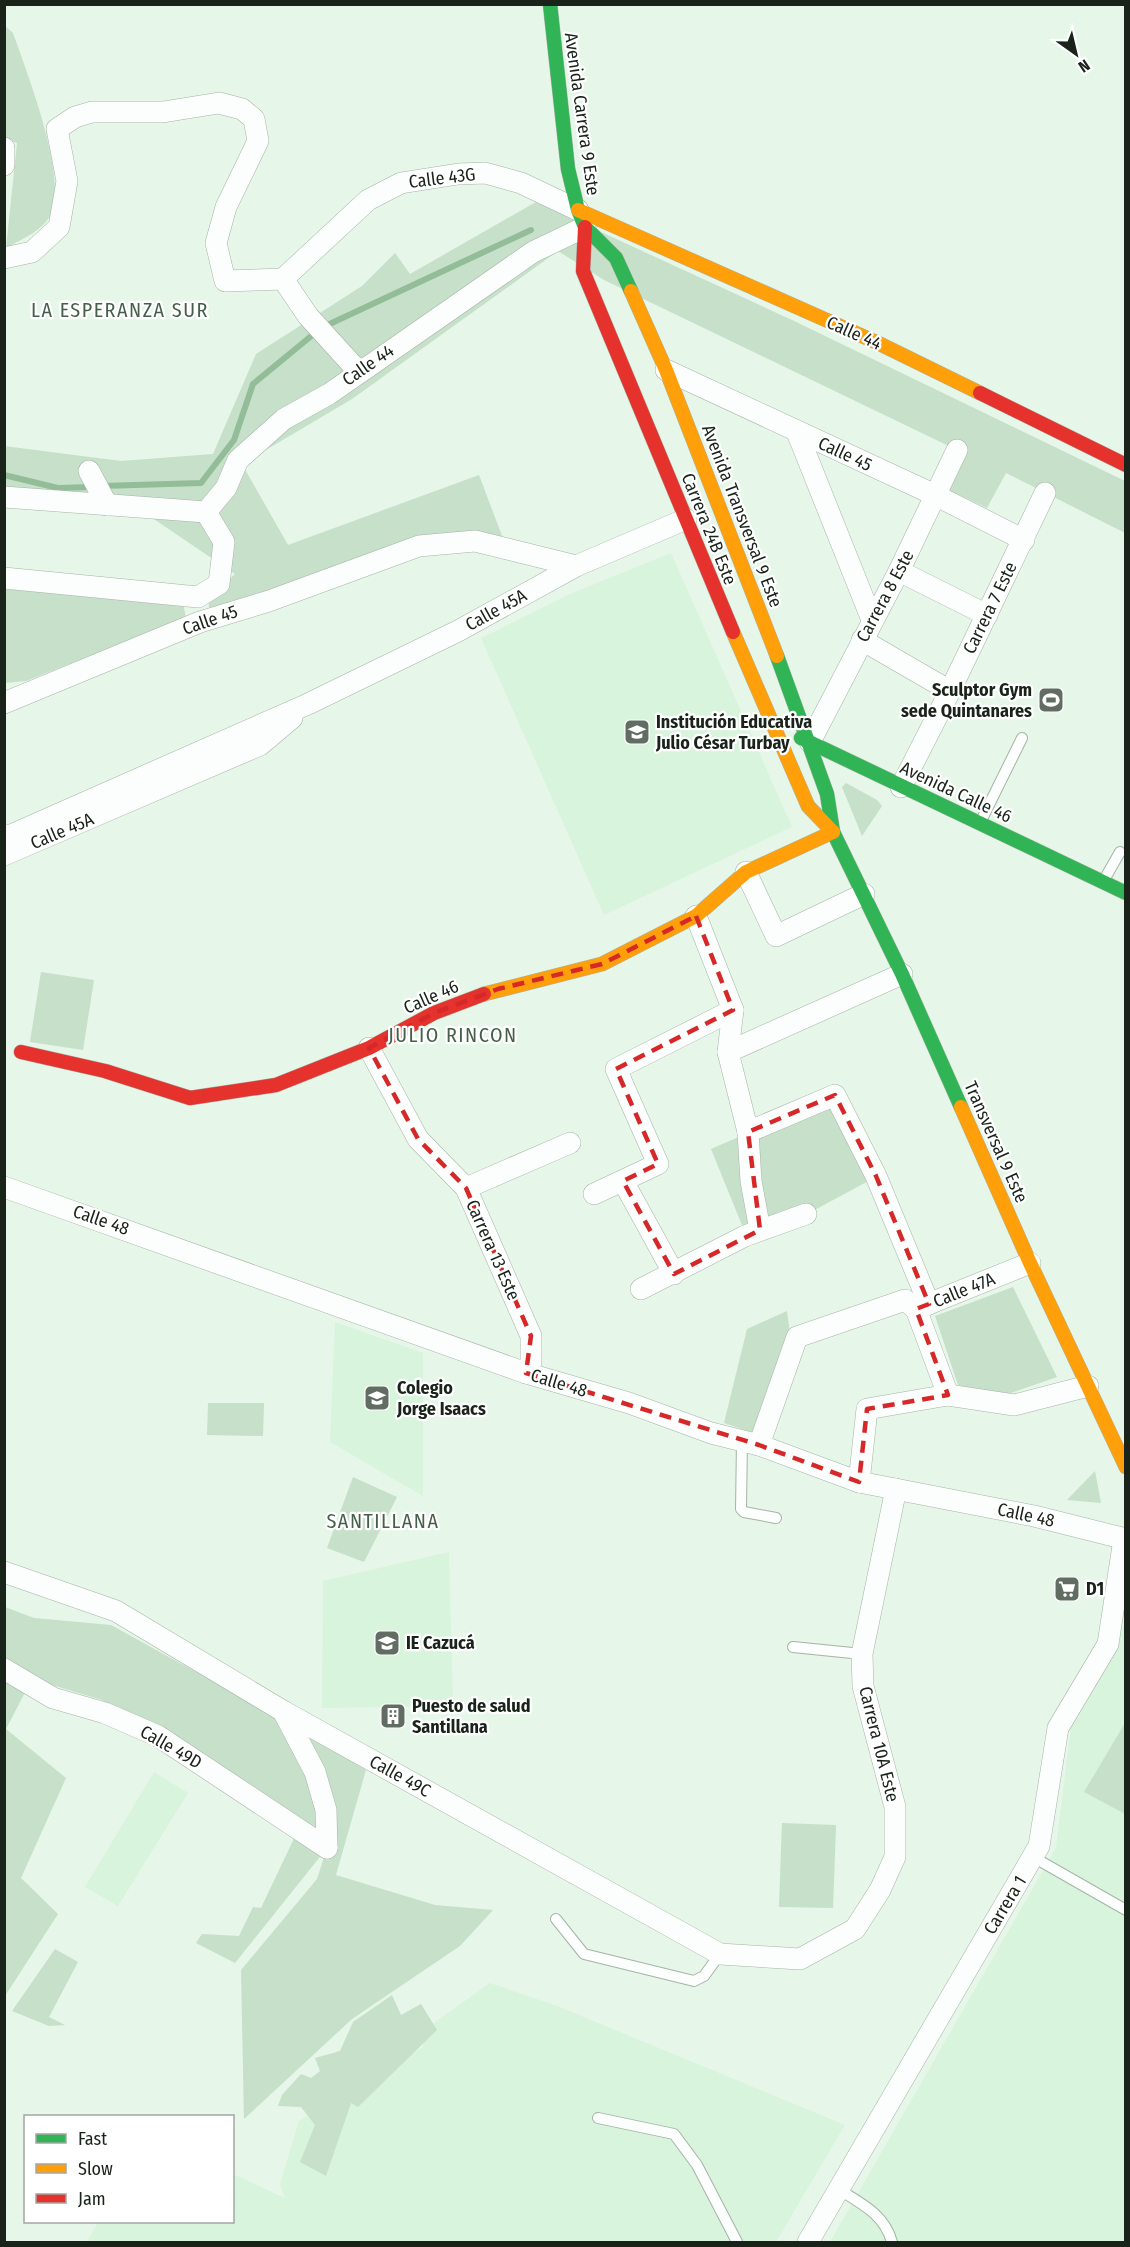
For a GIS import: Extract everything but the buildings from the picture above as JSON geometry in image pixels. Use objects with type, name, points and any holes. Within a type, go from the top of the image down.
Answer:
[{"type":"street","name":"Avenida Carrera 9 Este","points":[[550,4],[568,169],[582,219]]},
{"type":"street","points":[[4,258],[32,252],[59,227],[67,181],[57,129],[75,117],[92,112],[163,112],[219,103],[242,110],[254,119],[258,141],[226,207],[216,243],[225,281],[282,279],[308,316],[358,371]]},
{"type":"street","name":"Calle 43G","points":[[282,279],[368,200],[401,183],[458,174],[485,173],[521,183],[582,219]]},
{"type":"street","name":"Avenida Transversal 9 Este","points":[[582,219],[616,258],[666,370],[810,741],[827,794],[833,832]]},
{"type":"street","name":"Calle 44","points":[[206,512],[226,488],[238,460],[284,419],[329,394],[358,371],[582,219],[878,343],[1125,465]]},
{"type":"street","name":"Carrera 24B Este","points":[[582,219],[583,271],[771,724],[808,806],[833,832]]},
{"type":"street","name":"Calle 45","points":[[666,370],[935,495],[1024,540]]},
{"type":"street","points":[[797,432],[872,620]]},
{"type":"street","name":"Carrera 8 Este","points":[[810,741],[899,571],[957,450]]},
{"type":"street","points":[[88,471],[107,505]]},
{"type":"street","name":"Carrera 7 Este","points":[[901,787],[951,691],[1045,493]]},
{"type":"street","points":[[4,497],[206,512],[224,542],[219,584],[198,597],[4,578]]},
{"type":"street","name":"Calle 45A","points":[[9,844],[256,737],[308,704],[458,631],[576,566],[686,519]]},
{"type":"street","name":"Calle 45","points":[[4,703],[200,622],[268,601],[419,546],[476,541],[576,566]]},
{"type":"street","points":[[899,571],[987,615]]},
{"type":"street","points":[[198,597],[200,622]]},
{"type":"street","points":[[862,640],[951,691]]},
{"type":"street","name":"Avenida Calle 46","points":[[771,724],[1125,893]]},
{"type":"street","name":"Calle 46","points":[[21,1052],[105,1071],[190,1098],[276,1084],[369,1048],[434,1013],[498,989],[602,964],[696,916],[746,872],[833,832]]},
{"type":"street","name":"Transversal 9 Este","points":[[833,832],[902,974],[1030,1263],[1125,1467]]},
{"type":"street","points":[[746,872],[776,936],[864,894]]},
{"type":"street","points":[[696,916],[733,1010],[728,1053],[748,1132],[751,1181],[760,1230]]},
{"type":"street","points":[[728,1053],[902,974]]},
{"type":"street","points":[[594,1194],[658,1164],[616,1069],[733,1010]]},
{"type":"street","name":"Carrera 13 Este","points":[[369,1048],[418,1139],[466,1188],[531,1336],[531,1362],[526,1373]]},
{"type":"street","points":[[748,1132],[836,1095],[876,1176],[923,1307],[948,1395]]},
{"type":"street","points":[[466,1188],[570,1143]]},
{"type":"street","points":[[623,1181],[674,1274]]},
{"type":"street","name":"Calle 48","points":[[4,1187],[526,1373],[751,1443],[859,1482],[1034,1516],[1125,1539]]},
{"type":"street","points":[[641,1289],[760,1230],[806,1214]]},
{"type":"street","name":"Calle 47A","points":[[751,1443],[796,1337],[905,1300],[923,1307],[1030,1263]]},
{"type":"street","points":[[859,1482],[867,1409],[948,1395],[1014,1405],[1088,1386]]},
{"type":"street","name":"Carrera 10A Este","points":[[800,1959],[855,1929],[880,1890],[895,1857],[895,1807],[863,1686],[862,1654],[896,1489]]},
{"type":"street","name":"Carrera 1","points":[[808,2242],[1033,1857],[1042,1833],[1058,1728],[1108,1644],[1125,1539]]},
{"type":"street","name":"Calle 49C","points":[[4,1572],[116,1611],[283,1711],[720,1954],[800,1959]]},
{"type":"street","name":"Calle 49D","points":[[4,1669],[52,1698],[105,1713],[158,1736],[327,1848],[326,1810],[315,1772],[283,1711]]},
{"type":"lane","points":[[980,822],[1022,738]]},
{"type":"lane","points":[[1103,882],[1120,852]]},
{"type":"lane","points":[[751,1443],[741,1509],[744,1512],[777,1518]]},
{"type":"lane","points":[[793,1647],[862,1654]]},
{"type":"lane","points":[[1033,1857],[1125,1910]]},
{"type":"lane","points":[[556,1919],[584,1954],[694,1981],[704,1976],[720,1954]]},
{"type":"lane","points":[[598,2118],[667,2131],[681,2140],[737,2242]]},
{"type":"lane","points":[[838,2189],[879,2215],[887,2226],[892,2242]]},
{"type":"highlighted area","points":[[696,916],[733,1010],[616,1069],[658,1164],[623,1181],[674,1274],[760,1230],[748,1132],[835,1095],[876,1176],[929,1304],[916,1309],[948,1395],[867,1409],[859,1482],[759,1445],[526,1373],[531,1336],[466,1188],[418,1139],[369,1048],[434,1013],[498,989],[602,964]]},
{"type":"shaded area","points":[[4,25],[13,33],[36,98],[51,153],[55,200],[50,216],[42,226],[6,248],[17,143],[5,139]]},
{"type":"shaded area","points":[[536,202],[792,320],[1125,481],[1125,533],[1006,473],[987,508],[940,486],[957,450],[604,280],[558,251],[352,399],[242,464],[288,545],[479,475],[504,541],[474,535],[210,613],[208,599],[235,574],[148,515],[5,508],[4,446],[121,461],[213,454],[256,354],[362,286],[395,253],[410,274]]},
{"type":"shaded area","name":"Institución Educativa Julio César Turbay","points":[[671,553],[792,827],[604,915],[481,638],[570,594]]},
{"type":"shaded area","points":[[4,589],[183,603],[186,618],[26,681],[5,683]]},
{"type":"shaded area","points":[[846,783],[877,800],[882,806],[862,836],[842,787]]},
{"type":"shaded area","points":[[41,972],[94,980],[83,1050],[30,1042]]},
{"type":"shaded area","points":[[835,1095],[874,1178],[809,1213],[746,1235],[711,1149]]},
{"type":"shaded area","points":[[1013,1287],[1057,1377],[1005,1395],[958,1385],[935,1316]]},
{"type":"shaded area","points":[[787,1311],[790,1335],[757,1434],[724,1423],[747,1329]]},
{"type":"shaded area","name":"Colegio Jorge Isaacs","points":[[335,1322],[423,1353],[423,1496],[330,1442]]},
{"type":"shaded area","points":[[208,1403],[264,1403],[263,1436],[207,1435]]},
{"type":"shaded area","points":[[1095,1471],[1101,1503],[1067,1500]]},
{"type":"shaded area","points":[[353,1477],[397,1497],[364,1562],[327,1548]]},
{"type":"shaded area","name":"IE Cazucá","points":[[449,1552],[453,1706],[322,1708],[323,1581]]},
{"type":"shaded area","points":[[5,1607],[34,1618],[111,1625],[314,1737],[366,1770],[336,1875],[435,1905],[493,1910],[460,1946],[352,2019],[244,2119],[241,1970],[317,1879],[327,1848],[235,1963],[196,1943],[202,1934],[239,1936],[253,1907],[261,1908],[298,1830],[102,1700],[32,1679],[6,1729],[66,1778],[21,1878],[58,1914],[5,1996]]},
{"type":"shaded area","points":[[1125,1623],[1125,2242],[830,2242],[1056,1848],[1071,1727]]},
{"type":"shaded area","points":[[1125,1723],[1125,1814],[1084,1792]]},
{"type":"shaded area","points":[[154,1772],[188,1793],[118,1906],[85,1887]]},
{"type":"shaded area","points":[[782,1823],[836,1825],[833,1908],[779,1907]]},
{"type":"shaded area","points":[[55,1949],[78,1962],[49,2017],[65,2025],[49,2026],[12,2011]]},
{"type":"shaded area","points":[[490,1983],[557,2006],[845,2125],[776,2242],[87,2242],[97,2223],[234,2223],[234,2174],[285,2198],[280,2184],[299,2121],[423,2047],[428,2027]]},
{"type":"shaded area","points":[[392,1995],[401,2015],[421,2004],[437,2030],[358,2107],[351,2103],[326,2176],[300,2162],[315,2125],[301,2107],[278,2106],[282,2095],[301,2074],[311,2078],[320,2071],[315,2058],[340,2051],[353,2022]]},
{"type":"waterway","points":[[102,486],[201,483],[234,440],[253,384],[321,328],[531,230]]},
{"type":"waterway","points":[[4,475],[58,488],[92,487]]},
{"type":"traffic: fast","points":[[550,4],[568,169],[578,210],[585,227],[616,258],[631,291]]},
{"type":"traffic: fast","points":[[777,656],[827,794],[833,832],[902,974],[961,1107]]},
{"type":"traffic: fast","points":[[801,738],[1126,893]]},
{"type":"traffic: slow","points":[[578,210],[878,343],[980,393]]},
{"type":"traffic: slow","points":[[631,291],[666,370],[777,656]]},
{"type":"traffic: slow","points":[[733,632],[808,806],[833,832]]},
{"type":"traffic: slow","points":[[484,994],[602,964],[696,916],[746,872],[833,832]]},
{"type":"traffic: slow","points":[[961,1107],[1030,1263],[1126,1467]]},
{"type":"traffic: jam","points":[[585,227],[583,271],[733,632]]},
{"type":"traffic: jam","points":[[980,393],[1126,465]]},
{"type":"traffic: jam","points":[[21,1052],[105,1071],[190,1098],[276,1085],[369,1048],[434,1013],[484,994]]},
{"type":"place","name":"Sculptor Gym sede Quintanares","points":[[1051,700]]},
{"type":"place","name":"Institución Educativa Julio César Turbay","points":[[637,732]]},
{"type":"place","name":"Colegio Jorge Isaacs","points":[[377,1398]]},
{"type":"place","name":"D1","points":[[1067,1589]]},
{"type":"place","name":"IE Cazucá","points":[[387,1643]]},
{"type":"place","name":"Puesto de salud Santillana","points":[[393,1716]]},
{"type":"district","name":"LA ESPERANZA SUR","points":[[120,310]]},
{"type":"district","name":"JULIO RINCON","points":[[453,1035]]},
{"type":"district","name":"SANTILLANA","points":[[383,1521]]}]
